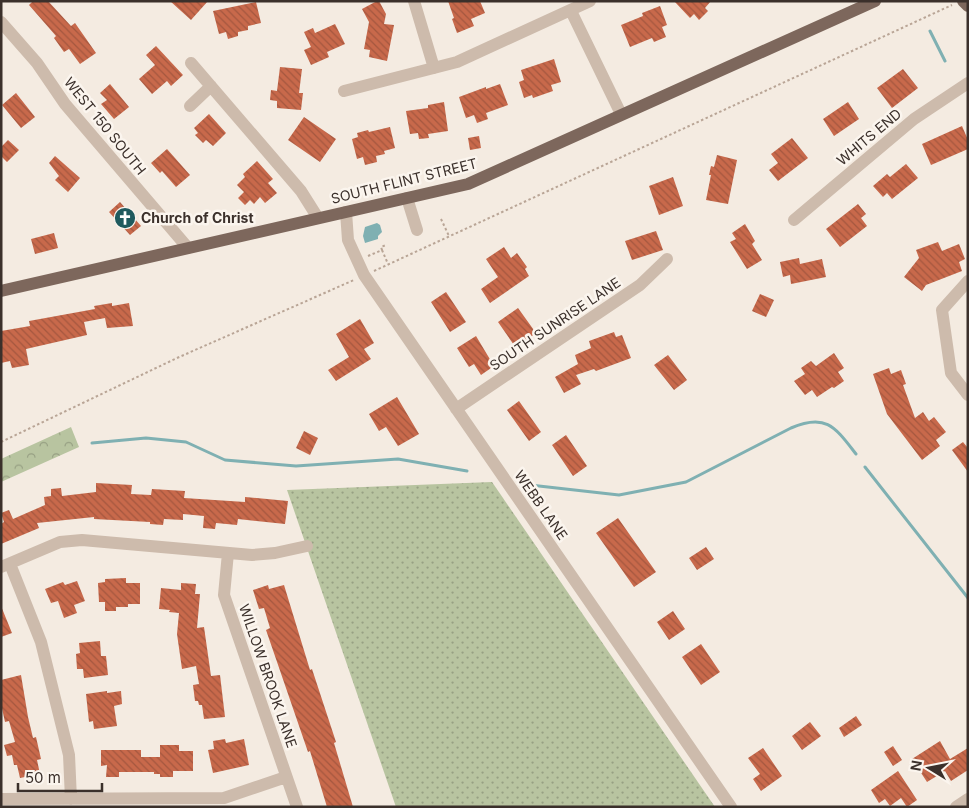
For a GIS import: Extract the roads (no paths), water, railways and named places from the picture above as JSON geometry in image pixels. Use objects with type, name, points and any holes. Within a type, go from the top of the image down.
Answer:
[{"type":"main road","name":"SOUTH FLINT STREET","points":[[1,291],[468,184],[875,1]]},
{"type":"main road","points":[[958,3],[968,6]]},
{"type":"street","points":[[414,1],[434,68]]},
{"type":"street","points":[[344,92],[457,62],[590,1]]},
{"type":"street","points":[[571,11],[621,114]]},
{"type":"street","name":"WEST 150 SOUTH","points":[[1,22],[37,63],[65,104],[188,248]]},
{"type":"street","points":[[191,64],[301,191],[318,218]]},
{"type":"street","name":"WHITS END","points":[[794,220],[914,119],[968,83]]},
{"type":"street","points":[[190,106],[211,86]]},
{"type":"street","points":[[407,198],[417,230]]},
{"type":"street","name":"WEBB LANE","points":[[346,212],[348,240],[364,275],[731,807]]},
{"type":"street","name":"SOUTH SUNRISE LANE","points":[[456,409],[640,285],[667,259]]},
{"type":"street","points":[[968,281],[942,310],[951,373],[968,395]]},
{"type":"street","points":[[71,799],[69,756],[41,642],[6,565],[60,542],[82,540],[252,555],[275,553],[307,546]]},
{"type":"street","name":"WILLOW BROOK LANE","points":[[228,553],[224,595],[297,807]]},
{"type":"street","points":[[1,799],[224,798],[286,777]]},
{"type":"street","points":[[956,807],[968,799]]},
{"type":"water","points":[[377,223],[380,225],[382,232],[378,239],[365,243],[363,236],[365,227]]},
{"type":"waterway","points":[[930,31],[945,61]]},
{"type":"waterway","points":[[530,485],[619,495],[686,482],[791,428],[813,422],[829,425],[842,436],[856,454]]},
{"type":"waterway","points":[[92,443],[146,438],[186,442],[225,460],[296,466],[398,459],[467,471]]},
{"type":"waterway","points":[[865,467],[968,598]]},
{"type":"place","name":"Church of Christ","points":[[125,218]]}]
